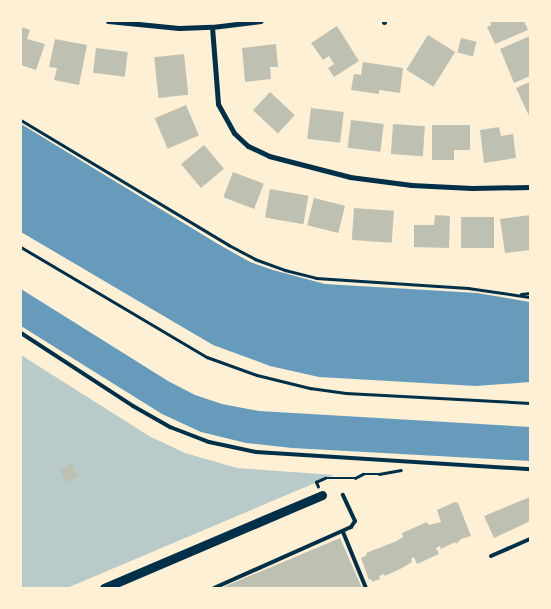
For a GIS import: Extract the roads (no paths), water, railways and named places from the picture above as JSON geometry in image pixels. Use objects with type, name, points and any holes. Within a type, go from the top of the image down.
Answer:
[{"type":"street","points":[[108,21],[180,28],[212,27],[261,21]]},
{"type":"street","points":[[212,27],[218,104],[234,133],[248,146],[269,156],[350,176],[420,186],[472,188],[530,186]]},
{"type":"street","points":[[104,588],[116,585],[322,495]]},
{"type":"lane","points":[[21,333],[133,406],[170,427],[209,442],[256,452],[530,469]]},
{"type":"lane","points":[[214,588],[343,532],[355,521],[343,494]]},
{"type":"lane","points":[[343,532],[366,588]]},
{"type":"lane","points":[[491,556],[530,539]]},
{"type":"water","points":[[21,124],[250,262],[325,284],[477,293],[530,302],[530,382],[476,386],[319,377],[270,366],[213,345],[21,232]]},
{"type":"water","points":[[21,289],[168,381],[195,395],[222,404],[259,411],[530,427],[530,461],[292,448],[246,443],[201,432],[162,414],[21,326]]}]
